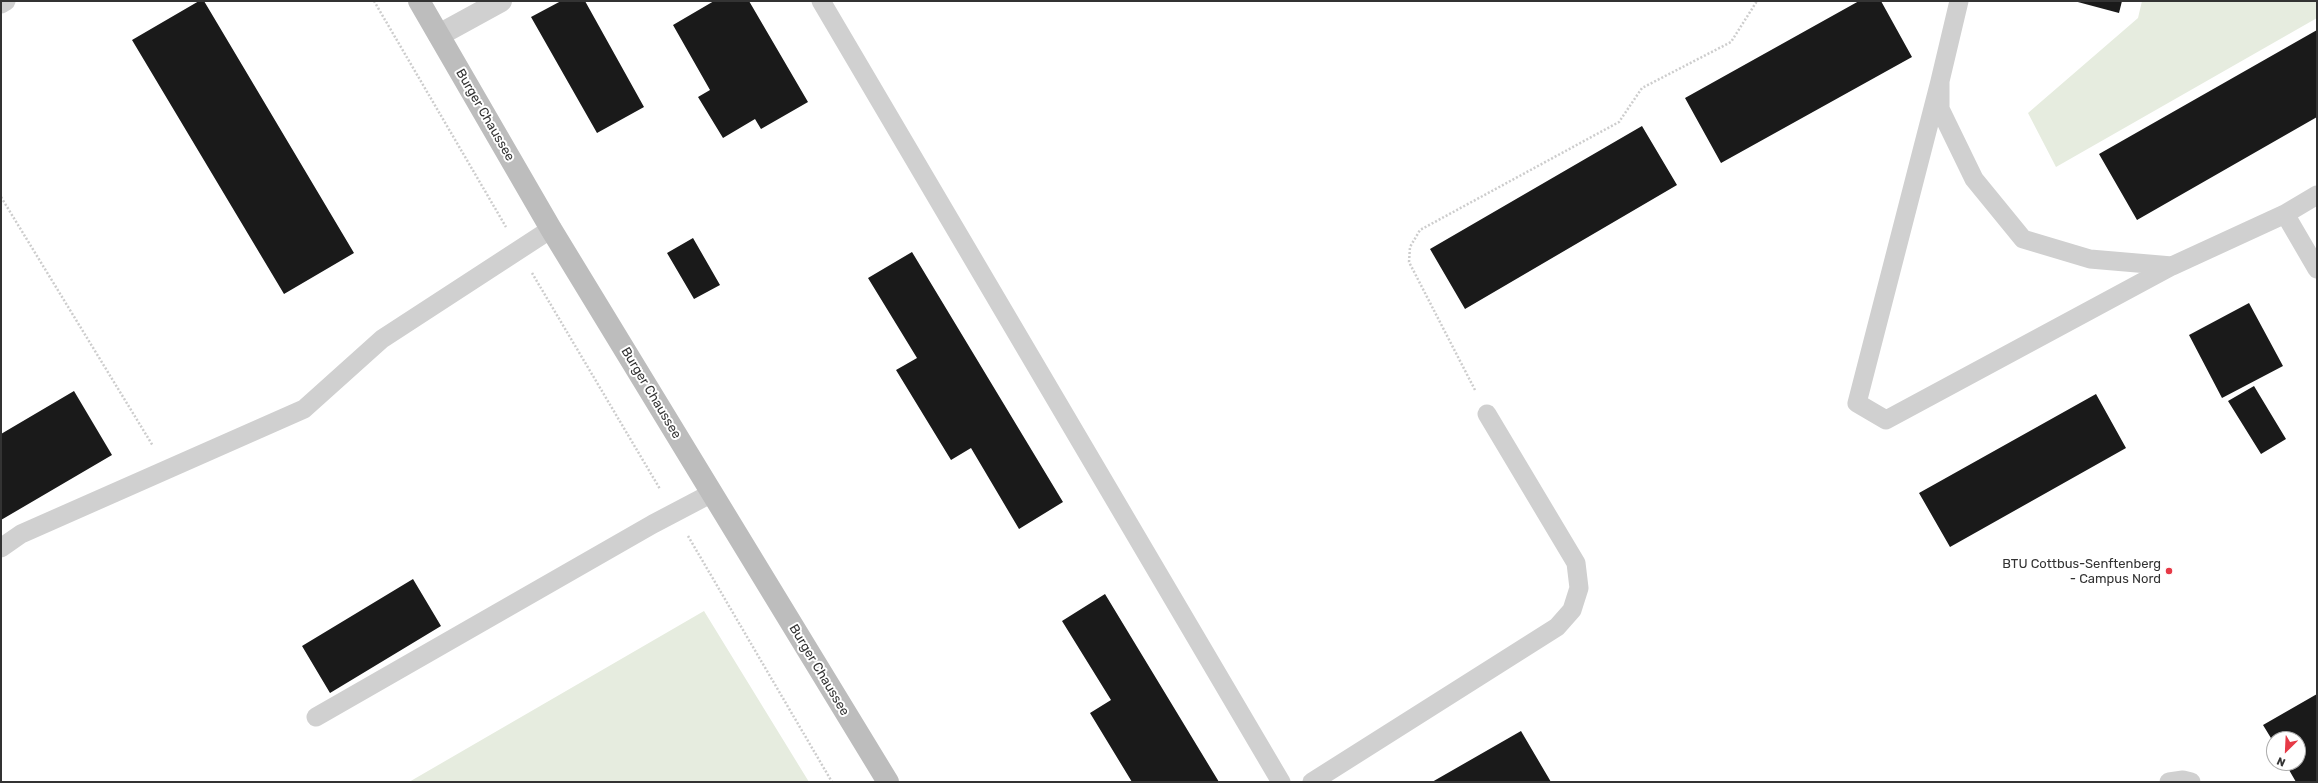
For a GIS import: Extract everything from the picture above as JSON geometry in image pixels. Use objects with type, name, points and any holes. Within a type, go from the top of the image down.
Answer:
[{"type":"main road","name":"Burger Chaussee","points":[[419,1],[551,229],[888,782]]},
{"type":"street","points":[[439,35],[501,1]]},
{"type":"lane","points":[[1,4],[6,1]]},
{"type":"lane","points":[[821,1],[1281,782]]},
{"type":"lane","points":[[1959,1],[1940,81],[1857,403],[1886,420],[2172,266],[2285,214],[2317,195]]},
{"type":"lane","points":[[1940,81],[1940,109],[1974,179],[2023,239],[2090,259],[2172,266]]},
{"type":"lane","points":[[2285,214],[2317,270]]},
{"type":"lane","points":[[1,548],[21,534],[304,409],[382,339],[518,249],[551,229]]},
{"type":"lane","points":[[1312,782],[1557,627],[1572,610],[1579,588],[1576,563],[1487,414]]},
{"type":"lane","points":[[316,717],[674,513],[712,493]]},
{"type":"lane","points":[[2169,782],[2183,780],[2191,782]]},
{"type":"path","points":[[374,1],[518,249],[832,782]]},
{"type":"path","points":[[1487,414],[1409,262],[1410,247],[1420,230],[1619,122],[1642,88],[1731,42],[1758,1]]},
{"type":"path","points":[[1,197],[147,436],[169,468]]},
{"type":"shaded area","points":[[2142,1],[2317,1],[2317,18],[2056,167],[2028,113],[2138,18]]},
{"type":"shaded area","points":[[704,611],[809,782],[409,782]]},
{"type":"building","points":[[199,1],[204,1],[354,253],[284,294],[132,40]]},
{"type":"building","points":[[561,1],[585,1],[644,107],[597,133],[531,17]]},
{"type":"building","points":[[714,1],[749,1],[808,102],[761,129],[755,119],[723,138],[698,97],[710,90],[673,25]]},
{"type":"building","points":[[1859,1],[1881,1],[1912,57],[1721,163],[1685,98]]},
{"type":"building","points":[[2074,1],[2122,1],[2119,13]]},
{"type":"building","points":[[2317,30],[2317,117],[2137,220],[2099,154]]},
{"type":"building","points":[[1642,126],[1677,185],[1465,309],[1430,249]]},
{"type":"building","points":[[693,238],[720,285],[694,299],[667,253]]},
{"type":"building","points":[[912,252],[1063,502],[1019,529],[971,448],[951,460],[896,370],[917,358],[868,278]]},
{"type":"building","points":[[2249,303],[2283,366],[2222,398],[2189,335]]},
{"type":"building","points":[[2254,386],[2286,439],[2261,454],[2228,401]]},
{"type":"building","points":[[74,391],[112,455],[1,520],[1,434]]},
{"type":"building","points":[[2096,394],[2126,448],[1950,547],[1919,493]]},
{"type":"building","points":[[413,579],[441,626],[330,693],[302,646]]},
{"type":"building","points":[[1105,594],[1219,782],[1132,782],[1090,713],[1111,700],[1062,621]]},
{"type":"building","points":[[2317,694],[2317,782],[2296,782],[2290,771],[2306,771],[2306,731],[2267,731],[2263,725]]},
{"type":"building","points":[[1521,731],[1551,782],[1432,782]]},
{"type":"place","name":"BTU Cottbus-Senftenberg - Campus Nord","points":[[2169,571]]}]
